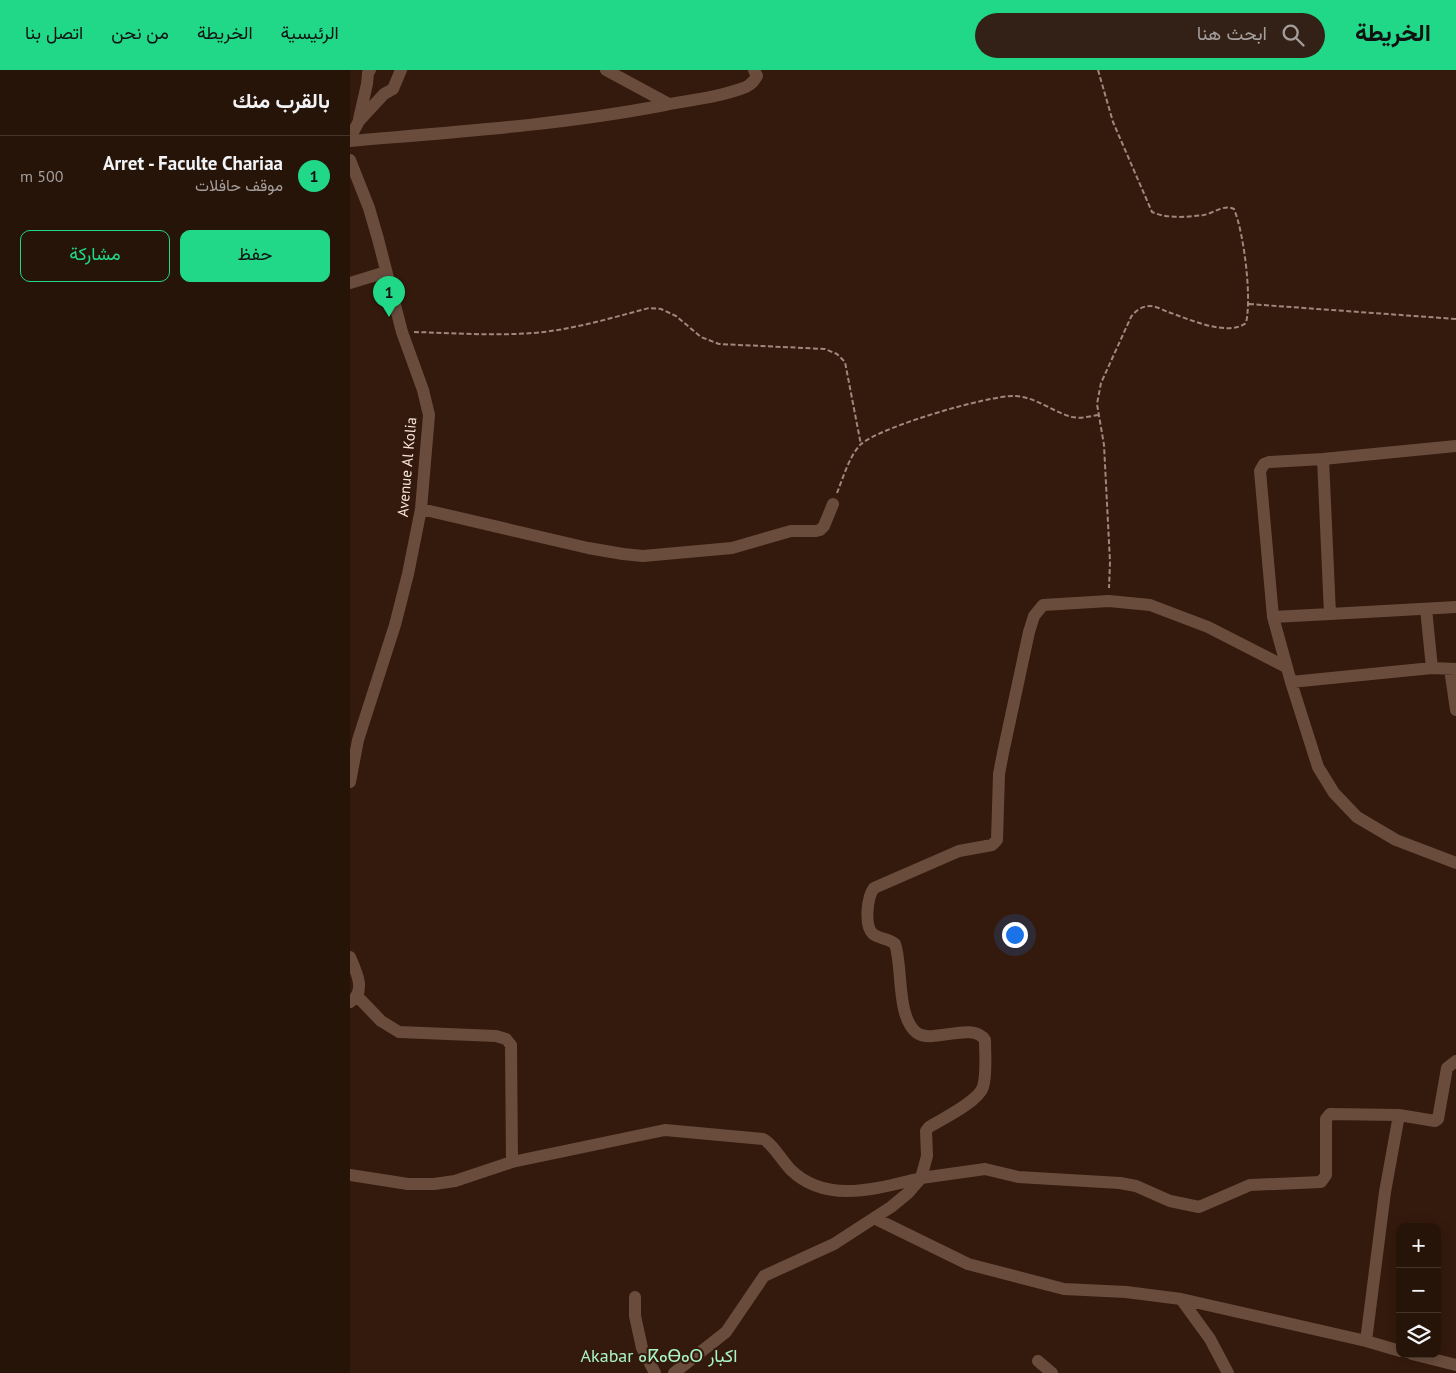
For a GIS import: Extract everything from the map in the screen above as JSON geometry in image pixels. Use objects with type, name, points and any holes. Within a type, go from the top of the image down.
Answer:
[{"type":"street","points":[[606,70],[669,104]]},
{"type":"street","points":[[366,76],[358,121],[350,140],[541,124],[627,112],[727,93],[754,82],[756,76],[754,70]]},
{"type":"street","points":[[358,121],[384,94],[393,89],[397,73]]},
{"type":"street","points":[[366,76],[374,92],[384,94]]},
{"type":"street","name":"Avenue Al Kolia","points":[[350,160],[371,216],[402,332],[424,390],[429,415],[421,509],[408,574],[397,616],[358,740],[350,782]]},
{"type":"street","points":[[350,283],[386,272]]},
{"type":"street","points":[[1456,446],[1323,460],[1269,462],[1264,464],[1260,471],[1273,617],[1286,667],[1318,768],[1334,793],[1357,817],[1396,840],[1456,863]]},
{"type":"street","points":[[1323,460],[1330,614]]},
{"type":"street","points":[[421,509],[588,548],[643,556],[732,548],[791,531],[820,530],[824,526],[832,504]]},
{"type":"street","points":[[674,1373],[726,1332],[764,1276],[834,1244],[891,1208],[908,1193],[921,1178],[928,1156],[926,1130],[976,1097],[982,1090],[985,1040],[983,1036],[965,1032],[920,1035],[915,1032],[909,1023],[904,1010],[895,944],[871,932],[868,910],[869,897],[874,888],[959,851],[992,845],[996,842],[998,835],[999,774],[1003,753],[1029,632],[1034,616],[1043,605],[1109,601],[1150,605],[1208,627],[1286,667]]},
{"type":"street","points":[[1273,617],[1456,607]]},
{"type":"street","points":[[1426,608],[1432,668]]},
{"type":"street","points":[[1291,682],[1432,668],[1453,669],[1456,710]]},
{"type":"street","points":[[350,957],[359,981],[359,990],[354,999],[380,1021],[399,1032],[496,1036],[506,1039],[511,1045],[512,1162]]},
{"type":"street","points":[[350,1175],[384,1181],[434,1184],[455,1181],[512,1162],[666,1130],[763,1139],[768,1141],[776,1154],[801,1179],[813,1186],[827,1190],[842,1192],[873,1189],[921,1178],[985,1169],[1018,1176],[1120,1182],[1136,1186],[1170,1201],[1199,1206],[1250,1185],[1321,1182],[1326,1175],[1326,1119],[1330,1114],[1399,1116],[1435,1121],[1438,1118],[1447,1068],[1456,1061]]},
{"type":"street","points":[[1366,1340],[1385,1192],[1399,1116]]},
{"type":"street","points":[[874,1218],[968,1264],[1064,1289],[1126,1292],[1181,1299],[1366,1340],[1396,1350]]},
{"type":"street","points":[[636,1297],[636,1316],[642,1348],[655,1373]]},
{"type":"street","points":[[1181,1299],[1210,1339],[1228,1373]]},
{"type":"street","points":[[1428,1358],[1456,1365]]},
{"type":"street","points":[[1038,1361],[1052,1373]]},
{"type":"path","points":[[1098,70],[1113,122],[1152,212],[1170,217],[1205,214],[1227,207],[1234,209],[1243,242],[1248,304],[1247,318],[1244,325],[1221,328],[1192,321],[1150,306],[1142,308],[1131,317],[1116,347],[1101,383],[1097,404],[1104,445],[1110,562],[1109,601]]},
{"type":"path","points":[[1248,304],[1456,319]]},
{"type":"path","points":[[402,332],[534,333],[567,328],[649,308],[662,310],[676,316],[701,337],[719,344],[825,349],[837,354],[845,362],[860,445]]},
{"type":"path","points":[[832,504],[854,454],[860,445],[875,435],[900,424],[990,399],[1015,396],[1030,399],[1074,418],[1099,415]]},
{"type":"place","name":"Arret - Faculte Chariaa","points":[[389,317]]},
{"type":"district","name":"Akabar ⴰⴽⴰⴱⴰⵔ اكبار","points":[[659,1356]]}]
